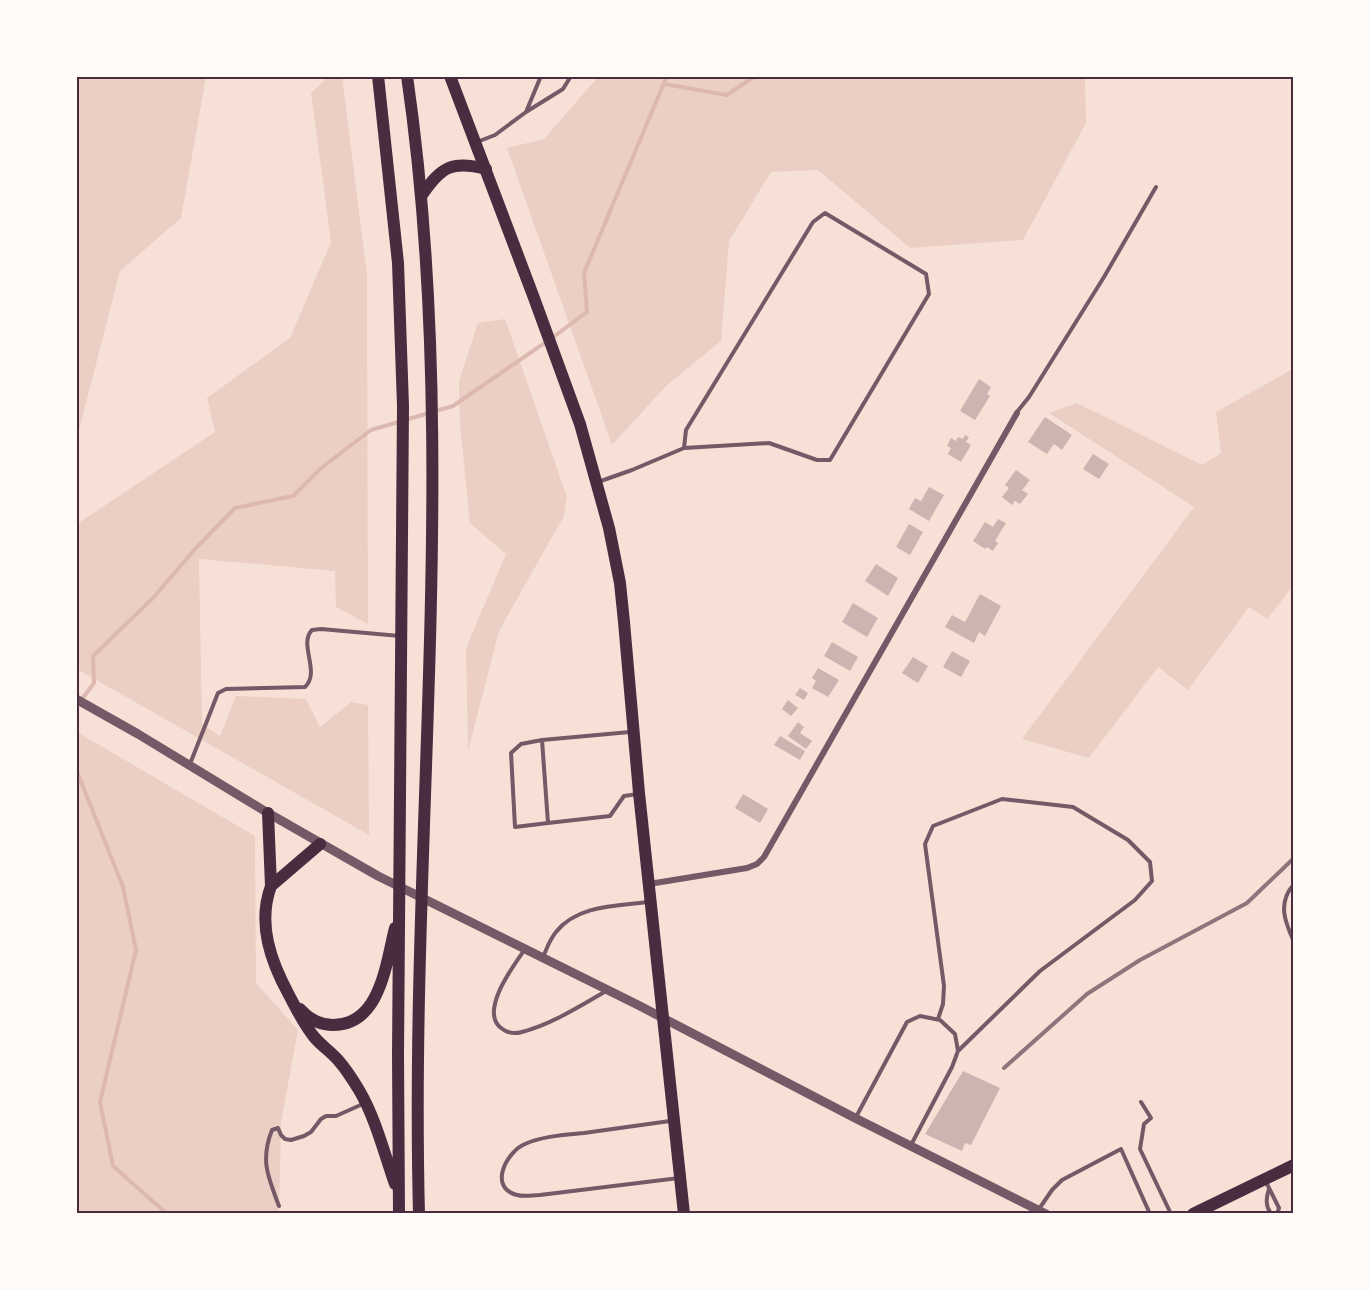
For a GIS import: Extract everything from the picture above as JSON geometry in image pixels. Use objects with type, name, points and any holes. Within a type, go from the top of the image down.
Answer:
[{"type":"main road","points":[[378,76],[398,263],[404,442],[398,1055],[399,1214]]},
{"type":"main road","points":[[407,76],[422,195],[429,288],[433,397],[430,640],[418,1067],[419,1214]]},
{"type":"main road","points":[[450,76],[580,424],[597,482],[620,583],[639,793],[684,1214]]},
{"type":"main road","points":[[422,195],[435,176],[451,167],[467,164],[486,169]]},
{"type":"main road","points":[[268,813],[271,886],[267,896],[265,914],[266,936],[275,967],[288,994],[315,1037],[345,1069],[365,1103],[398,1194]]},
{"type":"main road","points":[[271,886],[320,843]]},
{"type":"main road","points":[[288,994],[303,1012],[323,1024],[345,1023],[357,1017],[368,1008],[378,991],[400,907]]},
{"type":"main road","points":[[1193,1214],[1267,1184],[1293,1165]]},
{"type":"street","points":[[649,884],[747,868],[757,864],[764,857],[1017,413]]},
{"type":"street","points":[[76,699],[378,876],[608,990],[1042,1212]]},
{"type":"lane","points":[[526,112],[541,76]]},
{"type":"lane","points":[[476,142],[495,135],[563,89],[571,76]]},
{"type":"lane","points":[[1017,413],[1104,277],[1156,187]]},
{"type":"lane","points":[[597,482],[684,448],[769,443],[817,460],[830,460],[929,294],[926,274],[825,213],[813,222],[686,430],[684,448]]},
{"type":"lane","points":[[190,766],[218,693],[226,688],[305,687],[308,684],[310,666],[307,637],[312,630],[321,628],[401,636]]},
{"type":"lane","points":[[634,732],[521,744],[511,753],[515,827],[610,816],[624,796],[639,793]]},
{"type":"lane","points":[[542,740],[548,823]]},
{"type":"lane","points":[[911,1146],[958,1051],[1040,971],[1135,900],[1152,881],[1150,862],[1128,840],[1073,807],[1002,799],[933,826],[925,844],[944,986],[943,1004],[938,1019]]},
{"type":"lane","points":[[1293,884],[1287,891],[1284,903],[1284,919],[1293,942]]},
{"type":"lane","points":[[542,957],[556,932],[567,921],[594,908],[651,902]]},
{"type":"lane","points":[[525,949],[511,969],[496,1000],[494,1013],[496,1023],[510,1033],[521,1033],[561,1016],[608,990]]},
{"type":"lane","points":[[855,1118],[908,1022],[920,1016],[938,1019],[955,1034],[958,1051]]},
{"type":"lane","points":[[1141,1102],[1151,1118],[1144,1124],[1140,1149],[1171,1214]]},
{"type":"lane","points":[[279,1206],[265,1167],[267,1144],[272,1130],[278,1128],[280,1135],[285,1139],[297,1138],[311,1132],[326,1116],[336,1116],[365,1103]]},
{"type":"lane","points":[[674,1121],[562,1136],[523,1144],[507,1158],[502,1170],[501,1182],[507,1190],[518,1196],[680,1177]]},
{"type":"lane","points":[[1042,1212],[1052,1190],[1062,1180],[1121,1149],[1150,1214]]},
{"type":"lane","points":[[1267,1184],[1266,1198],[1272,1214]]},
{"type":"lane","points":[[1267,1184],[1279,1208],[1276,1214]]},
{"type":"shaded area","points":[[77,76],[206,77],[181,218],[120,271],[77,438]]},
{"type":"shaded area","points":[[599,76],[1085,77],[1086,123],[1023,240],[910,248],[818,170],[771,172],[729,241],[721,341],[667,385],[612,445],[507,148],[544,139]]},
{"type":"shaded area","points":[[328,77],[342,77],[367,274],[368,624],[336,607],[335,571],[199,559],[202,724],[220,736],[236,696],[306,699],[320,727],[351,702],[368,705],[369,835],[77,669],[77,524],[215,432],[207,398],[290,338],[331,242],[311,93]]},
{"type":"shaded area","points":[[505,319],[567,497],[564,516],[499,631],[468,751],[466,648],[506,554],[470,523],[460,424],[459,381],[478,323]]},
{"type":"shaded area","points":[[1293,369],[1293,586],[1267,619],[1249,607],[1188,690],[1158,667],[1089,758],[1022,739],[1194,507],[1049,413],[1077,403],[1202,465],[1221,453],[1216,412]]},
{"type":"shaded area","points":[[77,732],[255,836],[256,983],[298,1030],[281,1123],[279,1213],[77,1214]]},
{"type":"building","points":[[979,379],[991,387],[987,394],[990,396],[975,420],[960,411]]},
{"type":"building","points":[[1045,417],[1072,435],[1062,450],[1054,444],[1047,454],[1028,442]]},
{"type":"building","points":[[965,435],[969,437],[966,442],[971,445],[961,462],[948,454],[951,448],[947,446],[951,438],[956,441],[958,437],[963,439]]},
{"type":"building","points":[[1093,454],[1109,464],[1099,479],[1083,469]]},
{"type":"building","points":[[1016,470],[1030,480],[1022,490],[1028,494],[1020,504],[1015,501],[1012,505],[1002,497],[1009,488],[1005,485]]},
{"type":"building","points":[[929,487],[944,495],[929,521],[909,509],[915,498],[921,501]]},
{"type":"building","points":[[998,519],[1006,523],[995,541],[998,543],[993,551],[973,541],[985,522],[993,527]]},
{"type":"building","points":[[909,524],[923,532],[910,555],[896,547]]},
{"type":"building","points":[[876,564],[898,578],[888,596],[865,581]]},
{"type":"building","points":[[980,594],[1001,606],[985,636],[979,632],[974,643],[945,627],[952,615],[965,622]]},
{"type":"building","points":[[853,603],[878,618],[867,637],[842,622]]},
{"type":"building","points":[[832,642],[858,657],[850,671],[824,656]]},
{"type":"building","points":[[952,651],[970,661],[961,677],[943,667]]},
{"type":"building","points":[[913,657],[928,666],[918,683],[902,673]]},
{"type":"building","points":[[818,668],[839,680],[828,697],[812,688],[816,681],[812,678]]},
{"type":"building","points":[[800,688],[808,693],[804,700],[795,695]]},
{"type":"building","points":[[788,700],[798,708],[791,716],[782,709]]},
{"type":"building","points":[[798,722],[804,727],[800,733],[812,741],[806,749],[788,736]]},
{"type":"building","points":[[780,736],[805,751],[800,760],[774,745]]},
{"type":"building","points":[[743,794],[768,809],[760,823],[735,808]]},
{"type":"building","points":[[963,1071],[1000,1088],[971,1145],[965,1143],[962,1151],[925,1134]]},
{"type":"waterway","points":[[552,338],[587,312],[584,273],[667,76]]},
{"type":"waterway","points":[[664,84],[727,95],[755,76]]},
{"type":"waterway","points":[[76,707],[94,683],[93,656],[153,598],[195,549],[235,508],[293,496],[321,468],[371,430],[453,406],[546,342]]},
{"type":"waterway","points":[[76,769],[123,887],[136,950],[100,1102],[113,1166],[167,1214]]},
{"type":"railway","points":[[1004,1068],[1087,994],[1140,960],[1247,903],[1294,858]]}]
